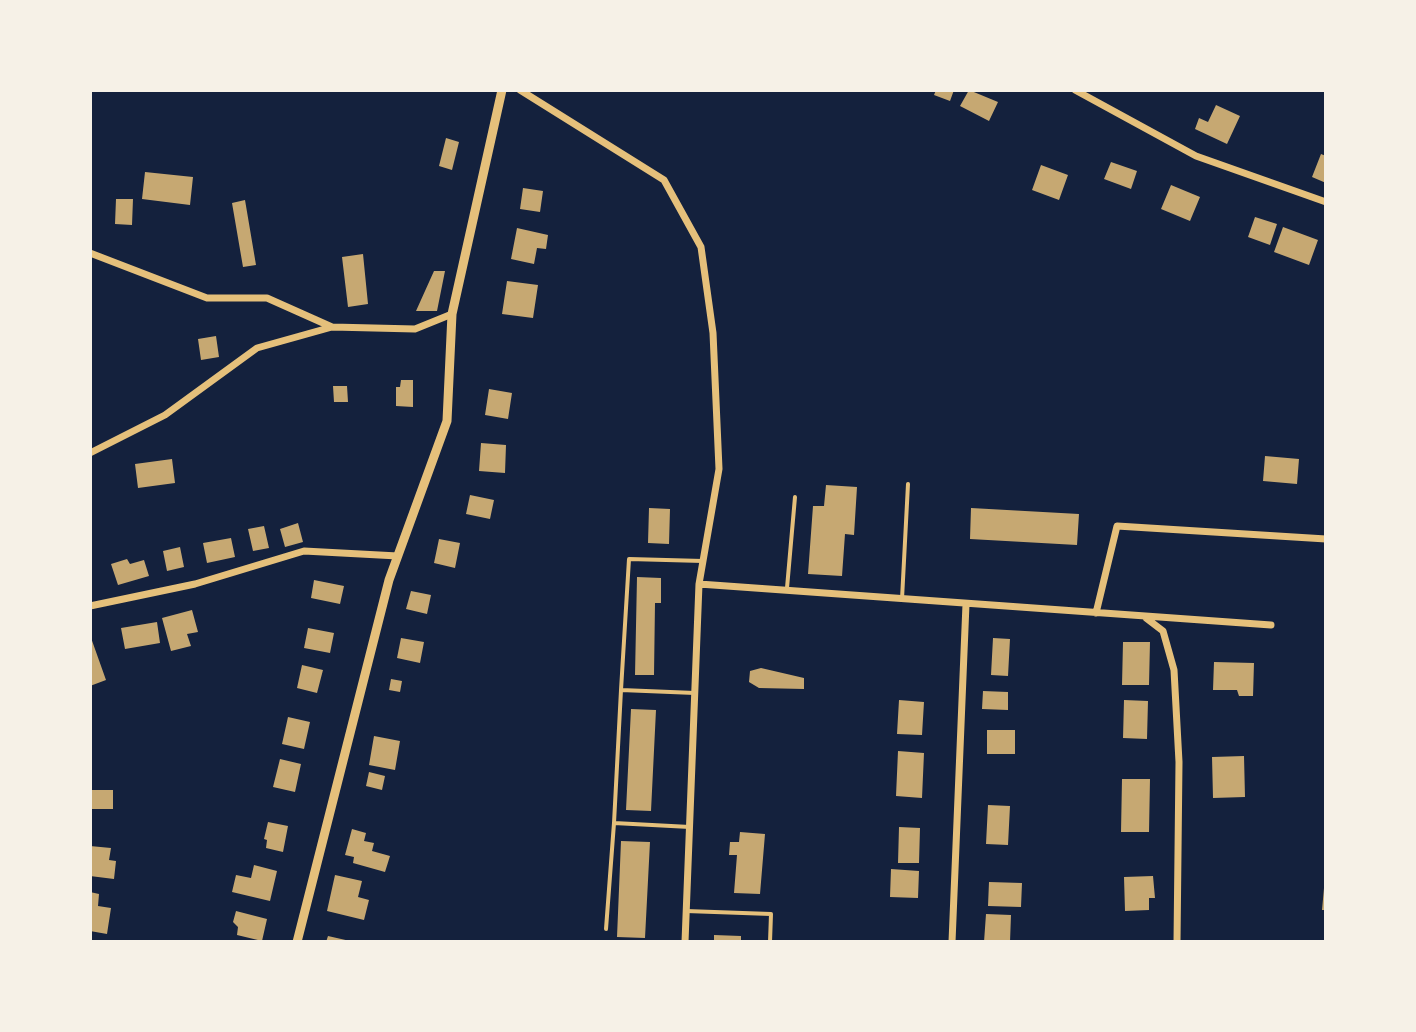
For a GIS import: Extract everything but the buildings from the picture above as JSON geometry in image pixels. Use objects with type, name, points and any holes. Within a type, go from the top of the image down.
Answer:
[{"type":"street","points":[[297,942],[389,580],[447,421],[452,314],[502,90]]},
{"type":"street","points":[[520,90],[664,180],[701,247],[713,333],[719,469],[699,584],[685,942]]},
{"type":"street","points":[[1075,90],[1196,156],[1326,202]]},
{"type":"street","points":[[90,253],[207,298],[267,298],[332,327]]},
{"type":"street","points":[[90,453],[165,415],[257,348],[332,327],[415,329],[452,314]]},
{"type":"street","points":[[1096,613],[1117,526],[1326,539]]},
{"type":"street","points":[[90,606],[195,584],[304,551],[398,556]]},
{"type":"street","points":[[699,584],[1271,625]]},
{"type":"street","points":[[952,942],[966,604]]},
{"type":"street","points":[[1144,617],[1163,631],[1174,670],[1179,762],[1177,942]]},
{"type":"lane","points":[[902,599],[908,484]]},
{"type":"lane","points":[[787,591],[795,497]]},
{"type":"lane","points":[[606,929],[629,559],[703,561]]},
{"type":"lane","points":[[621,690],[695,693]]},
{"type":"lane","points":[[614,823],[690,827]]},
{"type":"lane","points":[[686,911],[771,914],[770,942]]}]
